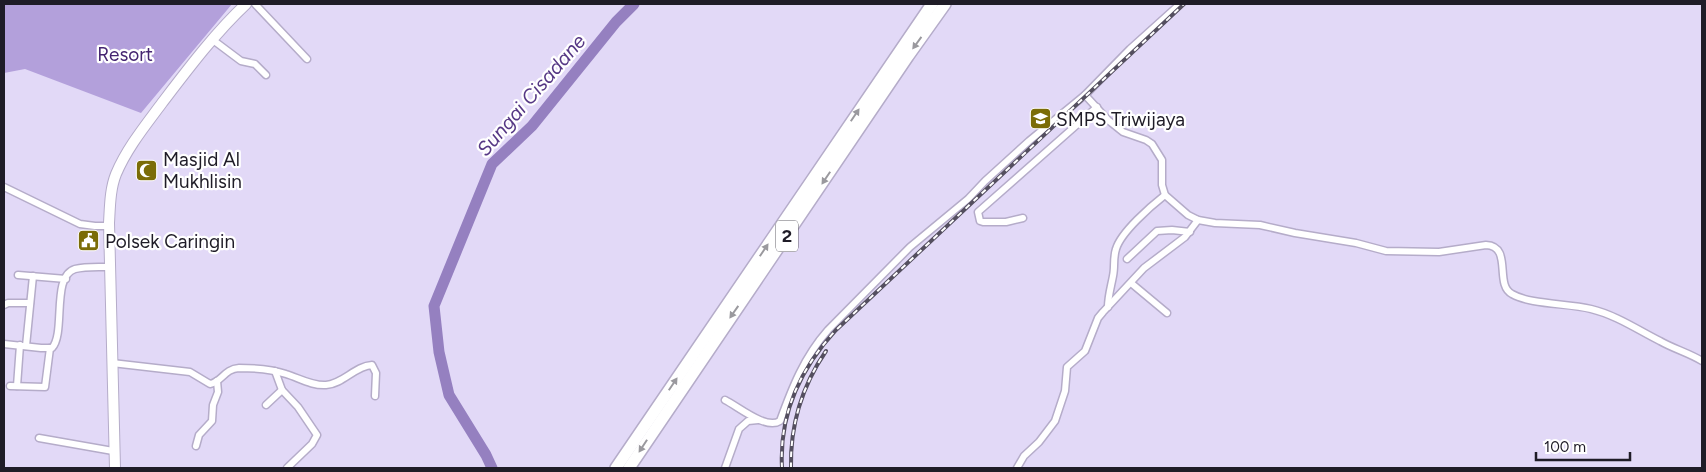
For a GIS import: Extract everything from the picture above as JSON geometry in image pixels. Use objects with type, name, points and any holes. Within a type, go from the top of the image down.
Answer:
[{"type":"highway","points":[[114,468],[110,226],[112,187],[115,176],[127,151],[184,75],[246,4]]},
{"type":"highway","name":"2","points":[[616,468],[932,4]]},
{"type":"highway","name":"2","points":[[628,468],[908,56],[946,4]]},
{"type":"street","points":[[255,4],[307,59]]},
{"type":"street","points":[[725,400],[758,420],[770,424],[778,424],[802,367],[833,324],[910,248],[968,199],[1029,141],[1085,95],[1130,49],[1180,4]]},
{"type":"street","points":[[213,40],[241,61],[255,64],[266,75]]},
{"type":"street","points":[[1085,95],[1122,132],[1146,140],[1155,148],[1162,160],[1162,185],[1165,195],[1188,215],[1198,220],[1215,223],[1260,225],[1356,243],[1386,251],[1439,252],[1486,245],[1492,246],[1498,250],[1501,256],[1505,287],[1512,294],[1599,311],[1613,316],[1702,361]]},
{"type":"street","points":[[1023,218],[1006,222],[983,222],[980,221],[978,212],[1097,107]]},
{"type":"street","points":[[4,187],[80,224],[110,226]]},
{"type":"street","points":[[1108,307],[1109,291],[1114,275],[1115,253],[1118,244],[1124,234],[1150,207],[1165,195]]},
{"type":"street","points":[[1017,468],[1024,456],[1039,442],[1055,421],[1065,391],[1067,367],[1085,351],[1098,318],[1144,268],[1176,246],[1190,232],[1198,220]]},
{"type":"street","points":[[1127,259],[1157,231],[1190,232]]},
{"type":"street","points":[[4,344],[50,348],[54,346],[60,300],[66,279],[71,271],[76,268],[110,267]]},
{"type":"street","points":[[18,275],[66,279]]},
{"type":"street","points":[[33,276],[23,346],[13,386],[45,387],[50,348]]},
{"type":"street","points":[[1131,284],[1168,313]]},
{"type":"street","points":[[4,305],[8,303],[30,303]]},
{"type":"street","points":[[112,363],[193,373],[207,383],[212,384],[226,372],[235,369],[275,371],[314,384],[328,385],[362,367],[372,365],[376,373],[374,396]]},
{"type":"street","points":[[275,371],[282,390],[298,408],[317,435],[312,444],[287,468]]},
{"type":"street","points":[[196,446],[199,435],[212,421],[213,405],[218,392],[217,381]]},
{"type":"street","points":[[266,405],[282,390]]},
{"type":"street","points":[[725,468],[739,429],[748,421],[758,420]]},
{"type":"street","points":[[39,438],[113,451]]},
{"type":"green space","name":"Resort","points":[[4,4],[232,4],[141,113],[25,69],[4,73]]},
{"type":"waterway","name":"Sungai Cisadane","points":[[492,468],[449,395],[439,352],[434,306],[492,164],[532,126],[616,22],[634,4]]},
{"type":"railway","points":[[782,468],[782,448],[788,411],[802,377],[823,345],[836,330],[1184,4]]},
{"type":"railway","points":[[791,468],[791,452],[799,407],[810,378],[826,351]]},
{"type":"place","name":"SMPS Triwijaya","points":[[1040,119]]},
{"type":"place","name":"Masjid Al Mukhlisin","points":[[147,170]]},
{"type":"place","name":"Polsek Caringin","points":[[89,241]]}]
